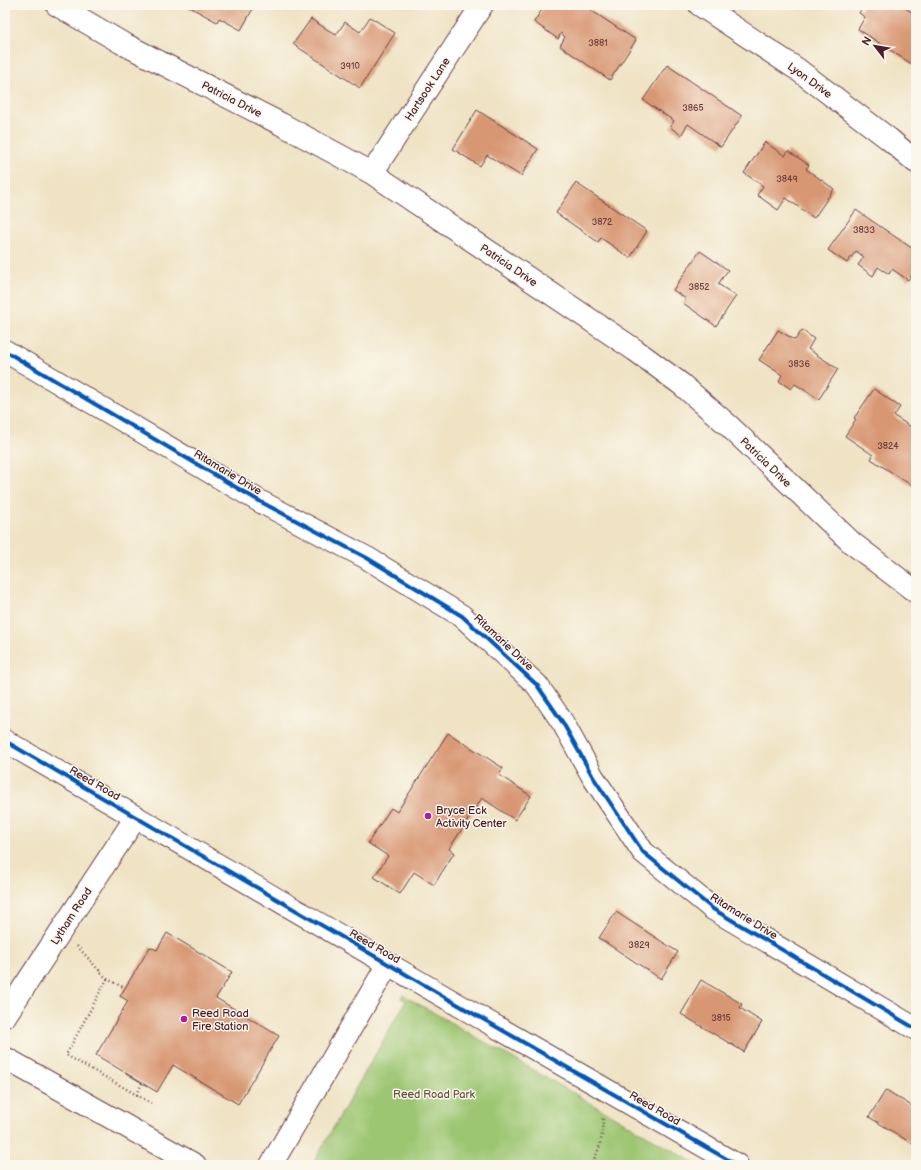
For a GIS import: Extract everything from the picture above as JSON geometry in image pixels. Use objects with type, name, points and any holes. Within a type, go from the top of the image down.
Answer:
[{"type":"street","name":"Patricia Drive","points":[[57,5],[122,43],[372,173],[635,350],[681,384],[728,425],[852,543],[916,592]]},
{"type":"street","name":"Hartsook Lane","points":[[372,173],[482,5]]},
{"type":"street","name":"Lyon Drive","points":[[700,5],[797,70],[889,139],[916,162]]},
{"type":"street","name":"Ritamarie Drive","points":[[5,351],[261,502],[367,558],[462,616],[537,685],[563,723],[593,777],[643,852],[713,909],[916,1029]]},
{"type":"street","name":"Reed Road","points":[[5,741],[737,1165]]},
{"type":"street","name":"Lytham Road","points":[[5,1016],[136,817]]},
{"type":"street","points":[[271,1165],[388,964]]},
{"type":"street","points":[[5,1058],[195,1165]]},
{"type":"path","points":[[77,946],[107,979],[125,988]]},
{"type":"path","points":[[107,979],[66,1054],[151,1103]]},
{"type":"path","points":[[137,1095],[142,1083]]},
{"type":"path","points":[[590,1165],[596,1158],[602,1140],[603,1118]]},
{"type":"green space","name":"Reed Road Park","points":[[403,995],[698,1165],[312,1165],[406,1001],[401,998]]},
{"type":"building","points":[[186,5],[255,5],[241,30],[219,18],[217,22]]},
{"type":"building","points":[[545,5],[583,5],[636,40],[610,80],[560,46],[565,37],[561,33],[558,39],[534,22]]},
{"type":"building","points":[[864,5],[901,5],[916,15],[916,67],[858,29],[865,17],[859,13]]},
{"type":"building","points":[[370,17],[395,33],[360,88],[293,44],[311,19],[336,35],[345,22],[360,32]]},
{"type":"building","points":[[667,65],[742,116],[721,147],[688,124],[681,135],[670,127],[674,121],[643,100]]},
{"type":"building","points":[[477,110],[538,149],[521,176],[487,155],[480,166],[453,149]]},
{"type":"building","points":[[765,142],[785,156],[788,151],[809,165],[806,169],[834,189],[814,218],[786,198],[778,210],[757,195],[763,186],[744,173]]},
{"type":"building","points":[[576,183],[647,231],[630,258],[601,238],[598,242],[556,213]]},
{"type":"building","points":[[856,210],[916,251],[916,269],[908,280],[892,269],[889,274],[878,267],[873,276],[858,265],[864,257],[856,251],[847,263],[828,250]]},
{"type":"building","points":[[700,251],[728,270],[718,284],[736,296],[716,326],[683,303],[686,299],[673,290]]},
{"type":"building","points":[[778,330],[795,340],[802,330],[814,339],[808,349],[838,369],[819,399],[795,384],[791,389],[779,381],[782,375],[759,360]]},
{"type":"building","points":[[874,389],[900,407],[894,416],[916,430],[916,484],[914,487],[871,459],[873,455],[845,436],[856,419],[854,418]]},
{"type":"building","name":"Bryce Eck Activity Center","points":[[448,733],[503,768],[499,775],[531,796],[515,820],[482,798],[449,849],[454,853],[434,885],[414,872],[400,894],[374,877],[388,856],[368,843],[391,808],[397,812]]},
{"type":"building","points":[[616,912],[678,952],[661,979],[599,938]]},
{"type":"building","name":"Reed Road Fire Station","points":[[167,933],[232,972],[216,998],[279,1036],[238,1104],[173,1065],[157,1092],[96,1055],[128,1001],[120,996],[150,947],[157,950]]},
{"type":"building","points":[[701,980],[742,1004],[740,1008],[762,1022],[744,1052],[681,1014]]},
{"type":"building","points":[[886,1090],[915,1108],[916,1106],[916,1146],[869,1117]]},
{"type":"cycle path","points":[[5,351],[261,502],[367,558],[462,616],[537,685],[563,723],[593,777],[643,852],[713,909],[916,1029]]},
{"type":"cycle path","points":[[5,741],[737,1165]]},
{"type":"place","name":"Bryce Eck Activity Center","points":[[428,816]]},
{"type":"place","name":"Reed Road Fire Station","points":[[184,1019]]}]
